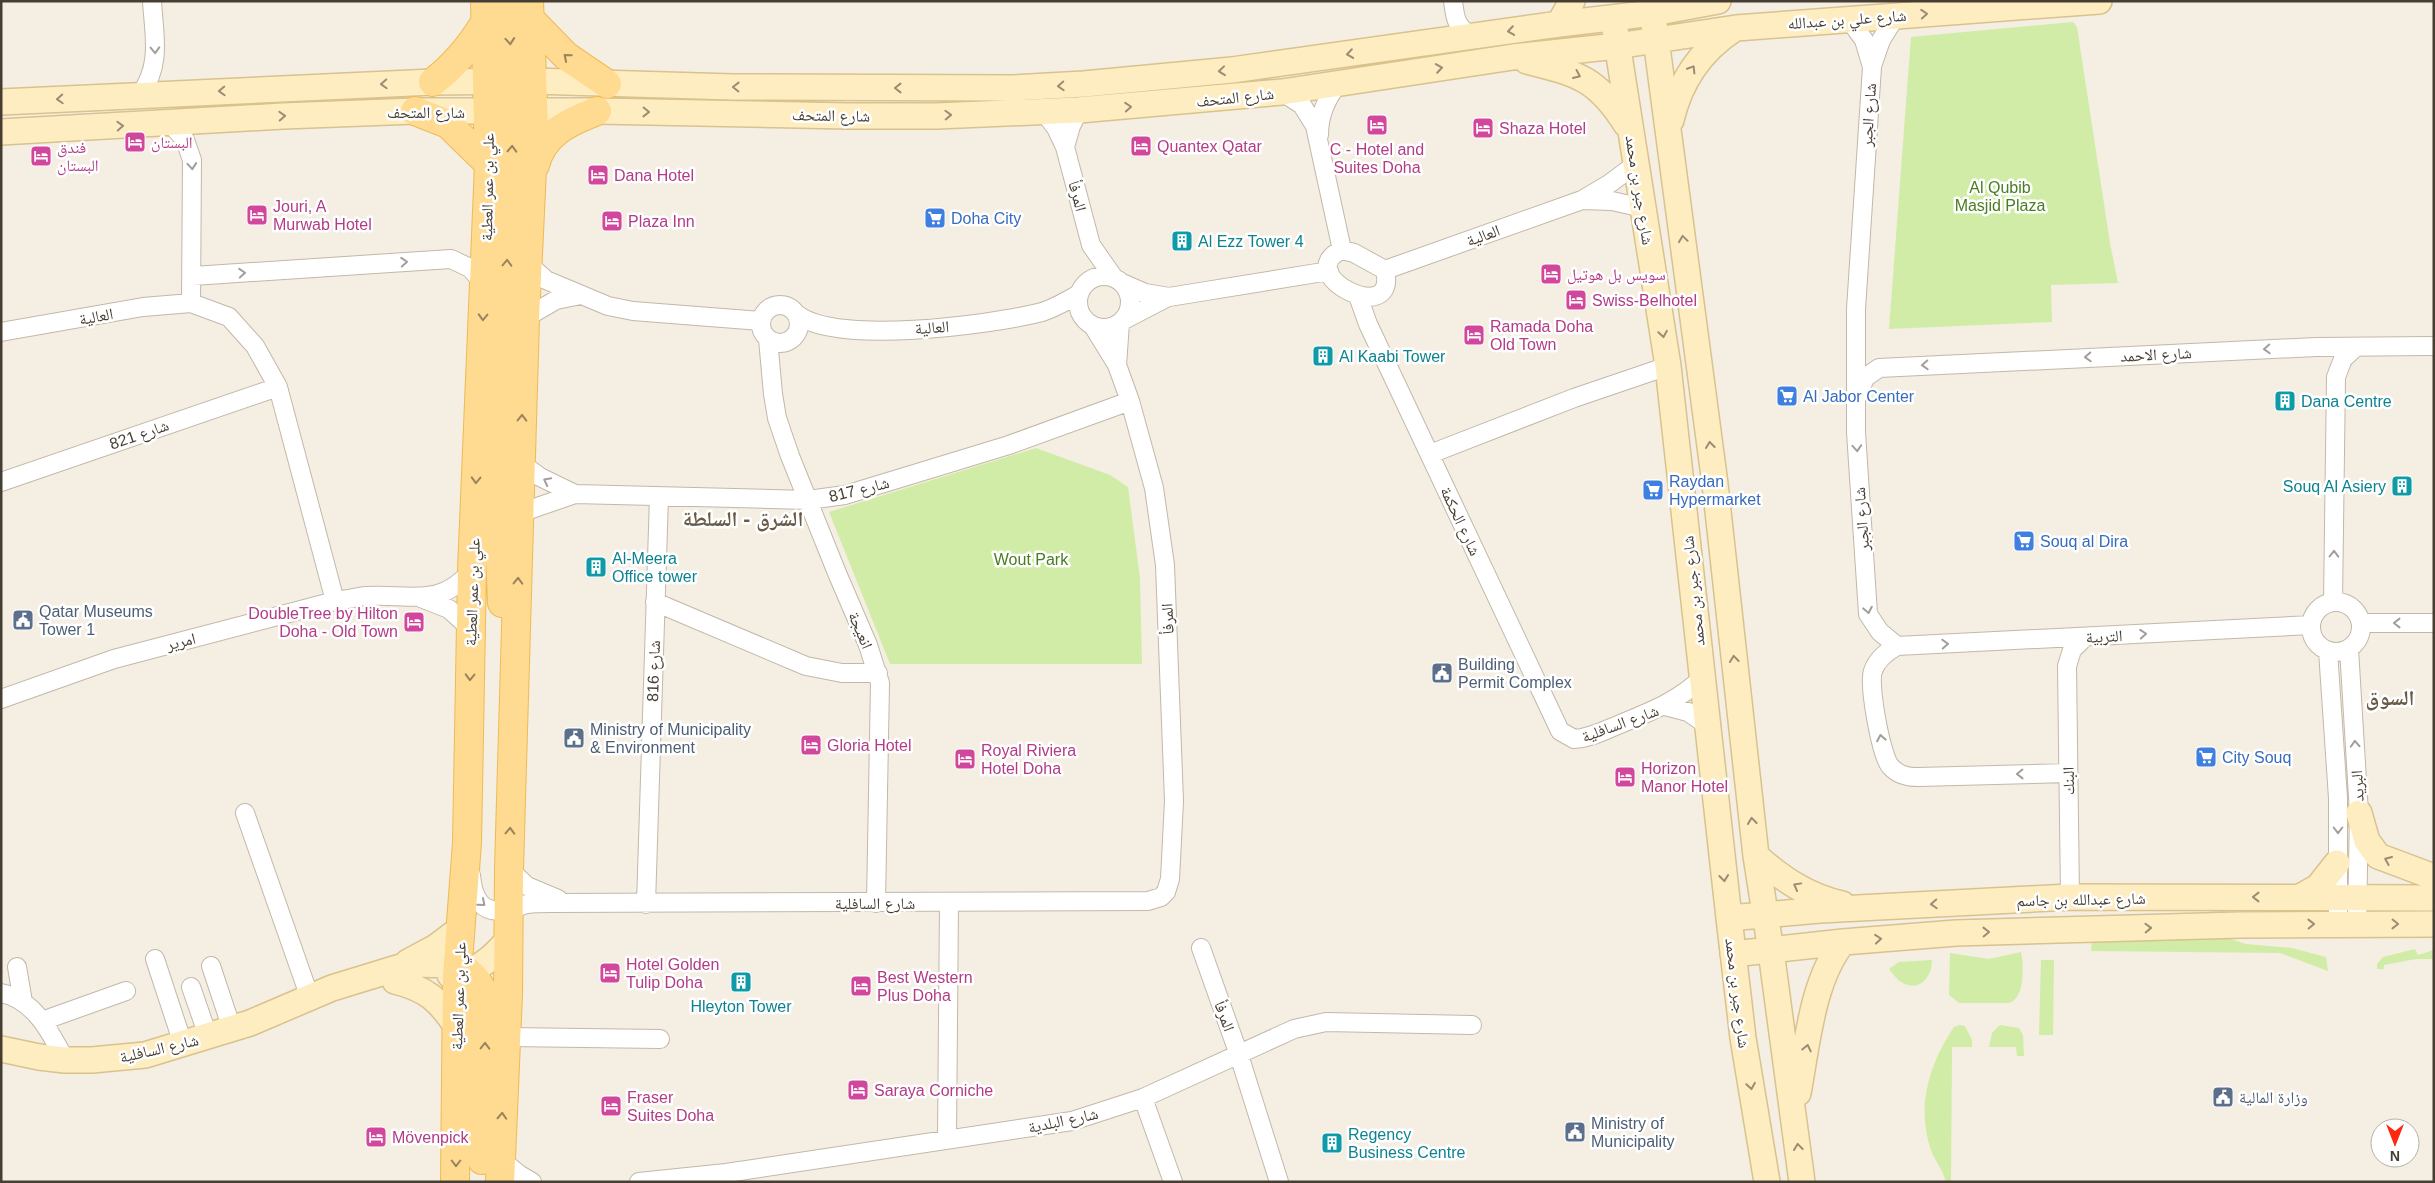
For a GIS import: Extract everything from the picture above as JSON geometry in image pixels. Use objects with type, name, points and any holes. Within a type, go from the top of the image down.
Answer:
[{"type":"main road","points":[[507,1],[524,81]]},
{"type":"main road","points":[[512,112],[524,103],[530,11]]},
{"type":"main road","points":[[530,11],[566,56],[607,84]]},
{"type":"main road","points":[[485,12],[487,81],[496,83],[510,95],[512,112],[498,504],[502,605],[517,647]]},
{"type":"main road","points":[[433,82],[449,70],[459,59],[485,12]]},
{"type":"main road","points":[[415,111],[448,124],[489,164]]},
{"type":"main road","points":[[500,1170],[510,910],[509,868],[517,647],[525,318],[532,178],[538,154],[547,139],[563,126],[597,111]]},
{"type":"main road","points":[[512,112],[532,178]]},
{"type":"main road","name":"علي بن عمر العطية","points":[[455,1182],[457,1027],[461,971],[460,929],[467,843],[472,570],[489,164],[512,112]]},
{"type":"main road","points":[[461,971],[482,988],[486,1004],[481,1182]]},
{"type":"street","points":[[140,95],[150,79],[155,58],[152,1]]},
{"type":"street","points":[[1453,1],[1455,21],[1466,33],[1473,36]]},
{"type":"street","points":[[1559,24],[1572,1]]},
{"type":"street","points":[[1613,9],[1718,1]]},
{"type":"street","name":"شارع علي بن عبدالله","points":[[1656,40],[1736,28],[1848,18],[2099,1]]},
{"type":"street","name":"شارع جبر بن محمد","points":[[1652,7],[1715,484],[1756,856],[1794,1113],[1802,1182]]},
{"type":"street","name":"شارع المتحف","points":[[1,102],[487,81],[952,88],[1075,85],[1232,70],[1559,24],[1613,9]]},
{"type":"street","name":"شارع جبر بن محمد","points":[[1613,9],[1617,46],[1668,366],[1743,1038],[1767,1182]]},
{"type":"street","name":"شارع الجبر","points":[[1896,16],[1881,40],[1872,67],[1856,294],[1855,399],[1868,614],[1880,632],[1897,646]]},
{"type":"street","name":"شارع الجبر","points":[[1848,18],[1864,40],[1872,67]]},
{"type":"street","points":[[1668,130],[1676,97],[1692,67],[1712,45],[1736,28]]},
{"type":"street","name":"شارع المتحف","points":[[1,132],[171,124],[283,116],[415,111],[597,111],[848,116],[1044,112],[1282,92],[1513,57],[1656,40]]},
{"type":"street","points":[[1513,57],[1568,71],[1589,81],[1607,96],[1630,130]]},
{"type":"street","points":[[1319,138],[1321,114],[1331,93],[1338,84]]},
{"type":"street","points":[[1282,92],[1306,110],[1319,138],[1342,250]]},
{"type":"street","points":[[1065,147],[1071,126],[1079,110]]},
{"type":"street","name":"المرفأ","points":[[1044,112],[1056,128],[1065,147],[1091,245],[1118,281]]},
{"type":"street","points":[[171,124],[185,140],[192,160],[193,276],[191,303],[229,317],[255,346],[278,387],[335,601]]},
{"type":"street","name":"العالية","points":[[1385,270],[1582,200],[1609,184],[1636,164]]},
{"type":"street","name":"العالية","points":[[1582,200],[1612,201],[1643,208]]},
{"type":"street","name":"المرفأ","points":[[1080,291],[1091,245]]},
{"type":"street","points":[[1342,250],[1354,253],[1385,270],[1386,285],[1382,291],[1368,297],[1358,296],[1341,288],[1329,271],[1331,258],[1342,250]]},
{"type":"street","points":[[193,276],[451,259],[470,268],[484,284]]},
{"type":"street","points":[[527,263],[546,280],[608,306],[633,311],[761,320]]},
{"type":"street","points":[[1169,297],[1145,293],[1118,281],[1096,277],[1080,291],[1080,312],[1089,323],[1111,327],[1169,297],[1329,271]]},
{"type":"street","points":[[1118,281],[1128,292],[1130,302],[1128,312],[1121,322]]},
{"type":"street","name":"العالية","points":[[798,315],[824,327],[877,330],[932,328],[1040,313],[1080,291]]},
{"type":"street","points":[[525,318],[556,300],[582,295]]},
{"type":"street","name":"شارع الحكمة","points":[[1358,296],[1368,324],[1556,724],[1566,737],[1574,739]]},
{"type":"street","name":"العالية","points":[[1,332],[143,307],[191,303]]},
{"type":"street","points":[[780,304],[787,306],[798,315],[799,330],[791,339],[775,343],[768,339],[761,328],[761,320],[767,309],[780,304]]},
{"type":"street","name":"العالية","points":[[1040,313],[1089,323]]},
{"type":"street","name":"المرفأ","points":[[1117,365],[1121,322]]},
{"type":"street","name":"المرفأ","points":[[1089,323],[1117,365],[1130,401],[1154,488],[1165,565],[1174,801],[1170,879]]},
{"type":"street","name":"العالية","points":[[791,339],[824,327]]},
{"type":"street","points":[[1855,399],[1861,384],[1879,368],[1865,354],[1856,338]]},
{"type":"street","name":"انعيجة","points":[[768,339],[772,370],[772,394],[777,418],[878,673],[881,689],[876,903]]},
{"type":"street","name":"انعيجة","points":[[772,370],[791,339]]},
{"type":"street","name":"شارع الاحمد","points":[[1879,368],[2316,347],[2434,346]]},
{"type":"street","points":[[2316,347],[2329,360],[2336,377]]},
{"type":"street","points":[[2333,602],[2336,377],[2343,360],[2356,347]]},
{"type":"street","points":[[1430,454],[1574,398],[1668,366]]},
{"type":"street","name":"شارع 821","points":[[1,482],[278,387]]},
{"type":"street","name":"شارع 817","points":[[520,514],[575,494],[808,500],[845,495],[1009,445],[1130,401]]},
{"type":"street","name":"شارع 817","points":[[521,463],[540,477],[575,494]]},
{"type":"street","name":"شارع 816","points":[[646,904],[659,497]]},
{"type":"street","name":"امرير","points":[[1,699],[114,659],[335,601],[367,596],[421,598],[450,590],[465,579],[472,570]]},
{"type":"street","name":"امرير","points":[[421,598],[449,609],[471,628]]},
{"type":"street","points":[[655,602],[811,667],[842,674],[878,673]]},
{"type":"street","points":[[2333,602],[2348,606],[2354,610],[2361,623],[2359,638],[2349,649],[2343,652],[2328,651],[2315,641],[2311,625],[2318,610],[2333,602]]},
{"type":"street","points":[[2361,623],[2434,622]]},
{"type":"street","name":"التربية","points":[[1897,646],[2311,625]]},
{"type":"street","points":[[2047,638],[2060,650],[2067,666]]},
{"type":"street","name":"البنك","points":[[2070,897],[2067,666],[2072,650],[2084,638]]},
{"type":"street","points":[[1897,646],[1880,658],[1872,672],[1871,681],[1884,753],[1887,761],[1898,772],[1906,777],[2068,773]]},
{"type":"street","name":"البريد","points":[[2347,923],[2348,898],[2359,813],[2349,649]]},
{"type":"street","name":"البريد","points":[[2328,651],[2338,798],[2337,862],[2348,898]]},
{"type":"street","name":"شارع السافلية","points":[[1574,739],[1590,737],[1665,706],[1702,678]]},
{"type":"street","name":"شارع السافلية","points":[[1665,706],[1688,712],[1707,725]]},
{"type":"street","points":[[245,813],[310,998]]},
{"type":"street","points":[[2359,813],[2367,841],[2371,850],[2378,856],[2434,877]]},
{"type":"street","name":"شارع السافلية","points":[[467,843],[474,895],[480,904],[489,909],[510,910],[526,904],[568,903],[949,903],[1148,900],[1161,897],[1166,892],[1170,879]]},
{"type":"street","points":[[1756,856],[1778,875],[1798,888],[1830,902],[1859,908]]},
{"type":"street","points":[[2300,897],[2318,887],[2337,862]]},
{"type":"street","name":"شارع السافلية","points":[[509,868],[515,877],[527,886],[568,903]]},
{"type":"street","name":"شارع عبدالله بن جاسم","points":[[1729,918],[1859,908],[2070,897],[2434,898]]},
{"type":"street","points":[[947,1138],[949,903]]},
{"type":"street","name":"شارع عبدالله بن جاسم","points":[[1733,954],[1843,942],[1956,933],[2347,923],[2434,924]]},
{"type":"street","points":[[457,1027],[433,997],[394,975],[460,929]]},
{"type":"street","name":"شارع السافلية","points":[[1,1050],[66,1060],[119,1058],[183,1044],[232,1029],[344,984],[394,975],[461,971],[491,958],[508,940]]},
{"type":"street","points":[[1794,1113],[1820,988],[1833,955],[1843,942]]},
{"type":"street","name":"المرفأ","points":[[1201,948],[1239,1055],[1279,1182]]},
{"type":"street","points":[[155,959],[183,1044]]},
{"type":"street","points":[[211,966],[232,1029]]},
{"type":"street","points":[[17,967],[23,1002]]},
{"type":"street","points":[[191,987],[208,1036]]},
{"type":"street","points":[[42,1021],[126,991]]},
{"type":"street","points":[[1,993],[23,1002],[42,1021],[66,1060]]},
{"type":"street","name":"شارع البلدية","points":[[639,1182],[727,1177],[947,1138],[1072,1121],[1143,1098],[1294,1029],[1326,1022],[1472,1025]]},
{"type":"street","points":[[506,1037],[660,1039]]},
{"type":"street","points":[[1143,1098],[1173,1182]]},
{"type":"street","points":[[500,1170],[520,1175],[532,1182]]},
{"type":"green space","name":"Al Qubib Masjid Plaza","points":[[2073,22],[2077,27],[2110,243],[2118,283],[2051,285],[2052,322],[1889,329],[1911,37]]},
{"type":"green space","name":"Wout Park","points":[[1036,448],[1110,475],[1128,487],[1140,578],[1142,664],[890,664],[829,512]]},
{"type":"green space","points":[[2092,936],[2228,938],[2246,944],[2292,948],[2326,957],[2328,971],[2280,953],[2091,951]]},
{"type":"green space","points":[[2415,949],[2418,955],[2434,950],[2434,959],[2416,959],[2384,965],[2384,969],[2377,969],[2377,964],[2383,957]]},
{"type":"green space","points":[[2021,952],[2023,965],[2021,988],[2014,1000],[2009,1003],[1959,1003],[1949,995],[1950,953],[1989,959]]},
{"type":"green space","points":[[1932,960],[1928,977],[1920,984],[1909,985],[1901,982],[1889,969],[1899,962]]},
{"type":"green space","points":[[2041,960],[2054,960],[2053,1035],[2039,1035]]},
{"type":"green space","points":[[2000,1025],[2019,1028],[2023,1035],[2024,1056],[2017,1056],[2016,1047],[1989,1047],[1992,1033]]},
{"type":"green space","points":[[1965,1026],[1972,1040],[1972,1047],[1952,1047],[1951,1182],[1946,1182],[1931,1150],[1925,1118],[1925,1102],[1932,1071],[1938,1056],[1954,1027]]},
{"type":"place","name":"C - Hotel and Suites Doha","points":[[1377,125]]},
{"type":"place","name":"Shaza Hotel","points":[[1483,128]]},
{"type":"place","name":"البستان","points":[[135,142]]},
{"type":"place","name":"Quantex Qatar","points":[[1141,146]]},
{"type":"place","name":"فندق البستان","points":[[41,156]]},
{"type":"place","name":"Dana Hotel","points":[[598,175]]},
{"type":"place","name":"Jouri, A Murwab Hotel","points":[[257,215]]},
{"type":"place","name":"Doha City","points":[[935,218]]},
{"type":"place","name":"Plaza Inn","points":[[612,221]]},
{"type":"place","name":"Al Ezz Tower 4","points":[[1182,241]]},
{"type":"place","name":"سويس بل هوتيل","points":[[1551,274]]},
{"type":"place","name":"Swiss-Belhotel","points":[[1576,300]]},
{"type":"place","name":"Ramada Doha Old Town","points":[[1474,335]]},
{"type":"place","name":"Al Kaabi Tower","points":[[1323,356]]},
{"type":"place","name":"Al Jabor Center","points":[[1787,396]]},
{"type":"place","name":"Dana Centre","points":[[2285,401]]},
{"type":"place","name":"Souq Al Asiery","points":[[2402,486]]},
{"type":"place","name":"Raydan Hypermarket","points":[[1653,490]]},
{"type":"place","name":"Souq al Dira","points":[[2024,541]]},
{"type":"place","name":"Al-Meera Office tower","points":[[596,567]]},
{"type":"place","name":"Qatar Museums Tower 1","points":[[23,620]]},
{"type":"place","name":"DoubleTree by Hilton Doha - Old Town","points":[[414,622]]},
{"type":"place","name":"Building Permit Complex","points":[[1442,673]]},
{"type":"place","name":"Ministry of Municipality & Environment","points":[[574,738]]},
{"type":"place","name":"Gloria Hotel","points":[[811,745]]},
{"type":"place","name":"City Souq","points":[[2206,757]]},
{"type":"place","name":"Royal Riviera Hotel Doha","points":[[965,759]]},
{"type":"place","name":"Horizon Manor Hotel","points":[[1625,777]]},
{"type":"place","name":"Hotel Golden Tulip Doha","points":[[610,973]]},
{"type":"place","name":"Hleyton Tower","points":[[741,982]]},
{"type":"place","name":"Best Western Plus Doha","points":[[861,986]]},
{"type":"place","name":"Saraya Corniche","points":[[858,1090]]},
{"type":"place","name":"وزارة المالية","points":[[2223,1097]]},
{"type":"place","name":"Fraser Suites Doha","points":[[611,1106]]},
{"type":"place","name":"Ministry of Municipality","points":[[1575,1132]]},
{"type":"place","name":"Mövenpick","points":[[376,1137]]},
{"type":"place","name":"Regency Business Centre","points":[[1332,1143]]},
{"type":"district","name":"الشرق - السلطة","points":[[743,519]]},
{"type":"district","name":"السوق","points":[[2390,698]]}]
